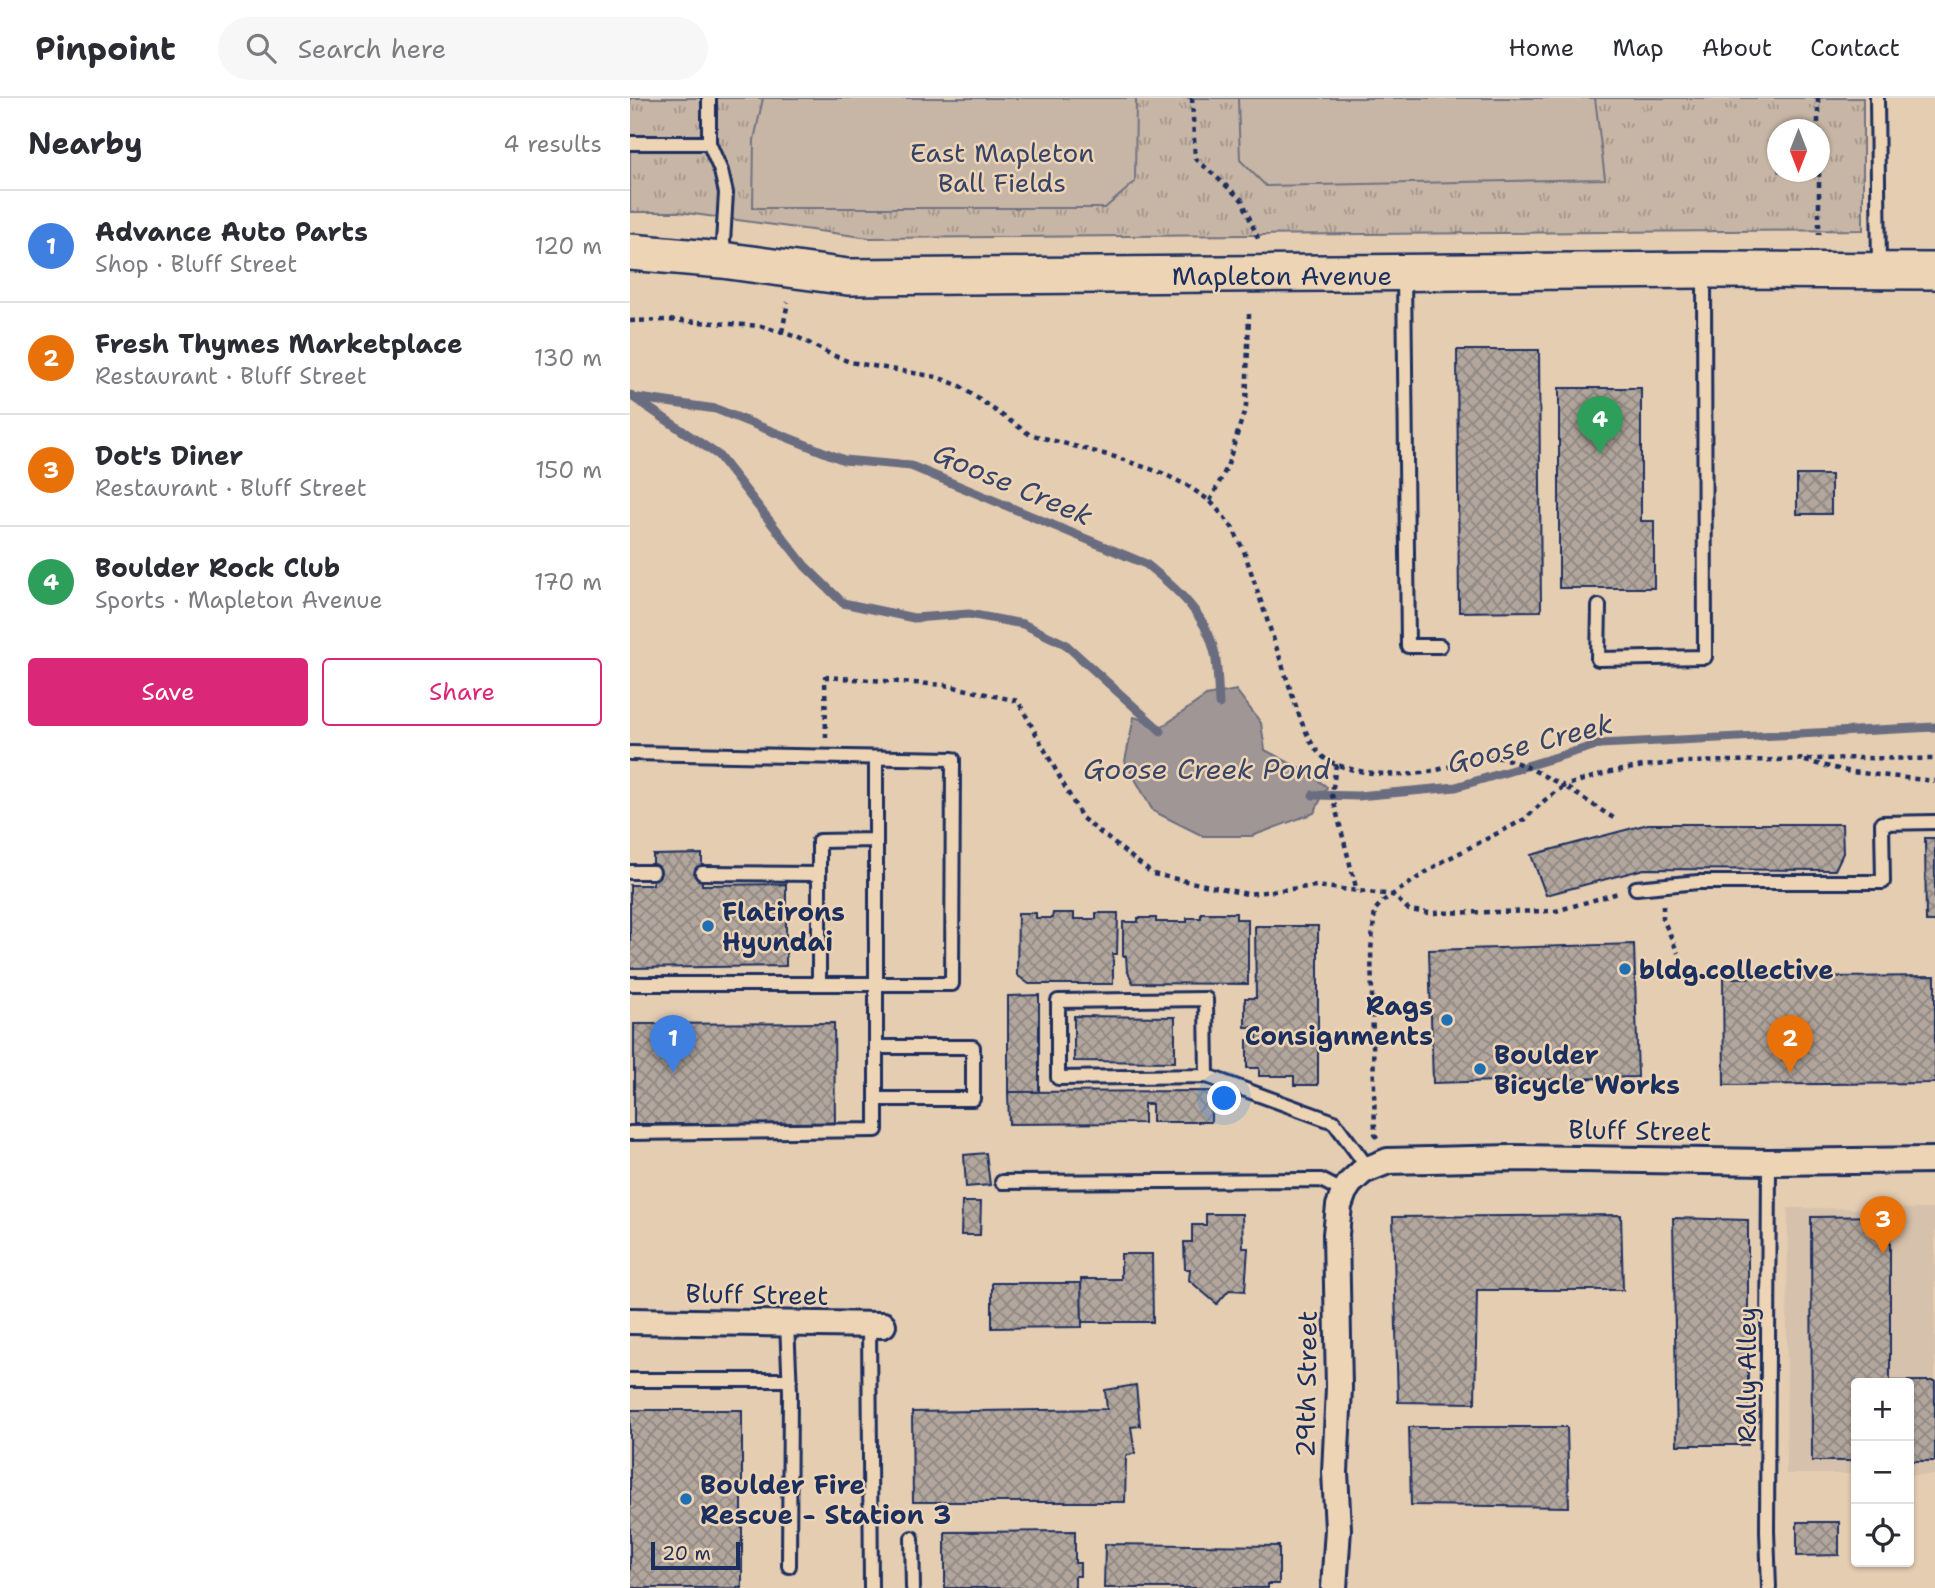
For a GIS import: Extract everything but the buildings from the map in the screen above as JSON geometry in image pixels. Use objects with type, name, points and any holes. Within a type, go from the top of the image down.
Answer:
[{"type":"street","name":"Mapleton Avenue","points":[[630,252],[722,260],[848,277],[1704,270],[1935,271]]},
{"type":"street","name":"Bluff Street","points":[[1363,1176],[1519,1158],[1769,1162],[1935,1160]]},
{"type":"street","name":"29th Street","points":[[1334,1588],[1338,1529],[1335,1472],[1339,1388],[1336,1234],[1339,1206],[1363,1176]]},
{"type":"street","name":"Bluff Street","points":[[630,1321],[876,1325]]},
{"type":"lane","points":[[709,98],[709,143],[721,171],[726,193],[722,260]]},
{"type":"lane","points":[[1877,98],[1879,271]]},
{"type":"lane","points":[[630,143],[709,143]]},
{"type":"lane","points":[[1599,606],[1598,659],[1705,657],[1704,270]]},
{"type":"lane","points":[[1404,274],[1408,646],[1440,646]]},
{"type":"lane","points":[[630,753],[953,759],[951,984],[630,984]]},
{"type":"lane","points":[[630,1133],[876,1130],[876,758]]},
{"type":"lane","points":[[1636,888],[1698,882],[1883,882],[1882,823],[1935,822]]},
{"type":"lane","points":[[819,984],[819,841],[876,840]]},
{"type":"lane","points":[[630,872],[653,872]]},
{"type":"lane","points":[[702,873],[819,874]]},
{"type":"lane","points":[[1002,1182],[1321,1180],[1363,1176],[1334,1122],[1207,1076],[1058,1078],[1058,1001],[1206,999],[1207,1076]]},
{"type":"lane","points":[[876,1047],[973,1047],[973,1099],[876,1099]]},
{"type":"lane","name":"Rally Alley","points":[[1769,1162],[1769,1588]]},
{"type":"lane","points":[[787,1324],[790,1380],[789,1566]]},
{"type":"lane","points":[[871,1588],[876,1325]]},
{"type":"lane","points":[[630,1380],[790,1380]]},
{"type":"lane","points":[[912,1538],[913,1588]]},
{"type":"path","points":[[1192,98],[1195,158],[1242,200],[1259,241]]},
{"type":"path","points":[[1818,98],[1818,119]]},
{"type":"path","points":[[1819,182],[1819,235]]},
{"type":"path","points":[[1210,501],[1227,467],[1246,406],[1249,314]]},
{"type":"path","points":[[630,321],[667,320],[761,326],[797,337],[850,362],[937,377],[960,386],[1030,434],[1115,457],[1188,486],[1210,501],[1232,527],[1244,551],[1301,721],[1323,757],[1357,771],[1400,775],[1428,772],[1486,758],[1501,758],[1564,786],[1615,820]]},
{"type":"path","points":[[826,757],[825,677],[946,685],[1018,701],[1082,818],[1153,874],[1247,894],[1316,886],[1393,895],[1409,910],[1429,913],[1556,911],[1636,888]]},
{"type":"path","points":[[1797,759],[1851,772],[1935,781]]},
{"type":"path","points":[[1363,1176],[1375,1134],[1371,950],[1375,910],[1383,901],[1440,863],[1525,819],[1564,786],[1606,773],[1688,762],[1935,759]]},
{"type":"path","points":[[1336,764],[1332,795],[1357,891]]},
{"type":"path","points":[[1662,884],[1663,919],[1678,953]]},
{"type":"shaded area","points":[[1788,1208],[1935,1209],[1935,1475],[1914,1475],[1914,1378],[1851,1378],[1851,1474],[1786,1474]]},
{"type":"green space","name":"East Mapleton Ball Fields","points":[[630,98],[1863,98],[1863,230],[870,238],[679,212],[630,212]]},
{"type":"green space","points":[[763,98],[1136,98],[1135,182],[1105,208],[753,208],[754,140]]},
{"type":"green space","points":[[1238,98],[1595,98],[1605,179],[1266,186],[1240,160]]},
{"type":"water","name":"Goose Creek Pond","points":[[1236,690],[1261,723],[1265,750],[1307,772],[1327,787],[1314,813],[1252,836],[1203,836],[1153,811],[1125,761],[1134,717],[1163,726],[1206,696]]},
{"type":"waterway","name":"Goose Creek","points":[[630,395],[718,455],[805,566],[843,603],[914,618],[969,614],[1023,624],[1065,644],[1161,731]]},
{"type":"waterway","name":"Goose Creek","points":[[639,398],[716,409],[844,460],[911,466],[1146,564],[1189,603],[1205,627],[1215,654],[1219,704]]},
{"type":"waterway","name":"Goose Creek","points":[[1313,795],[1358,796],[1456,787],[1600,744],[1935,727]]},
{"type":"place","name":"Boulder Rock Club","points":[[1600,454]]},
{"type":"place","name":"Flatirons Hyundai","points":[[708,926]]},
{"type":"place","name":"bldg.collective","points":[[1625,969]]},
{"type":"place","name":"Rags Consignments","points":[[1447,1020]]},
{"type":"place","name":"Boulder Bicycle Works","points":[[1480,1069]]},
{"type":"place","name":"Advance Auto Parts","points":[[673,1073]]},
{"type":"place","name":"Fresh Thymes Marketplace","points":[[1790,1073]]},
{"type":"place","name":"Dot's Diner","points":[[1883,1254]]},
{"type":"place","name":"Boulder Fire Rescue - Station 3","points":[[686,1499]]}]
